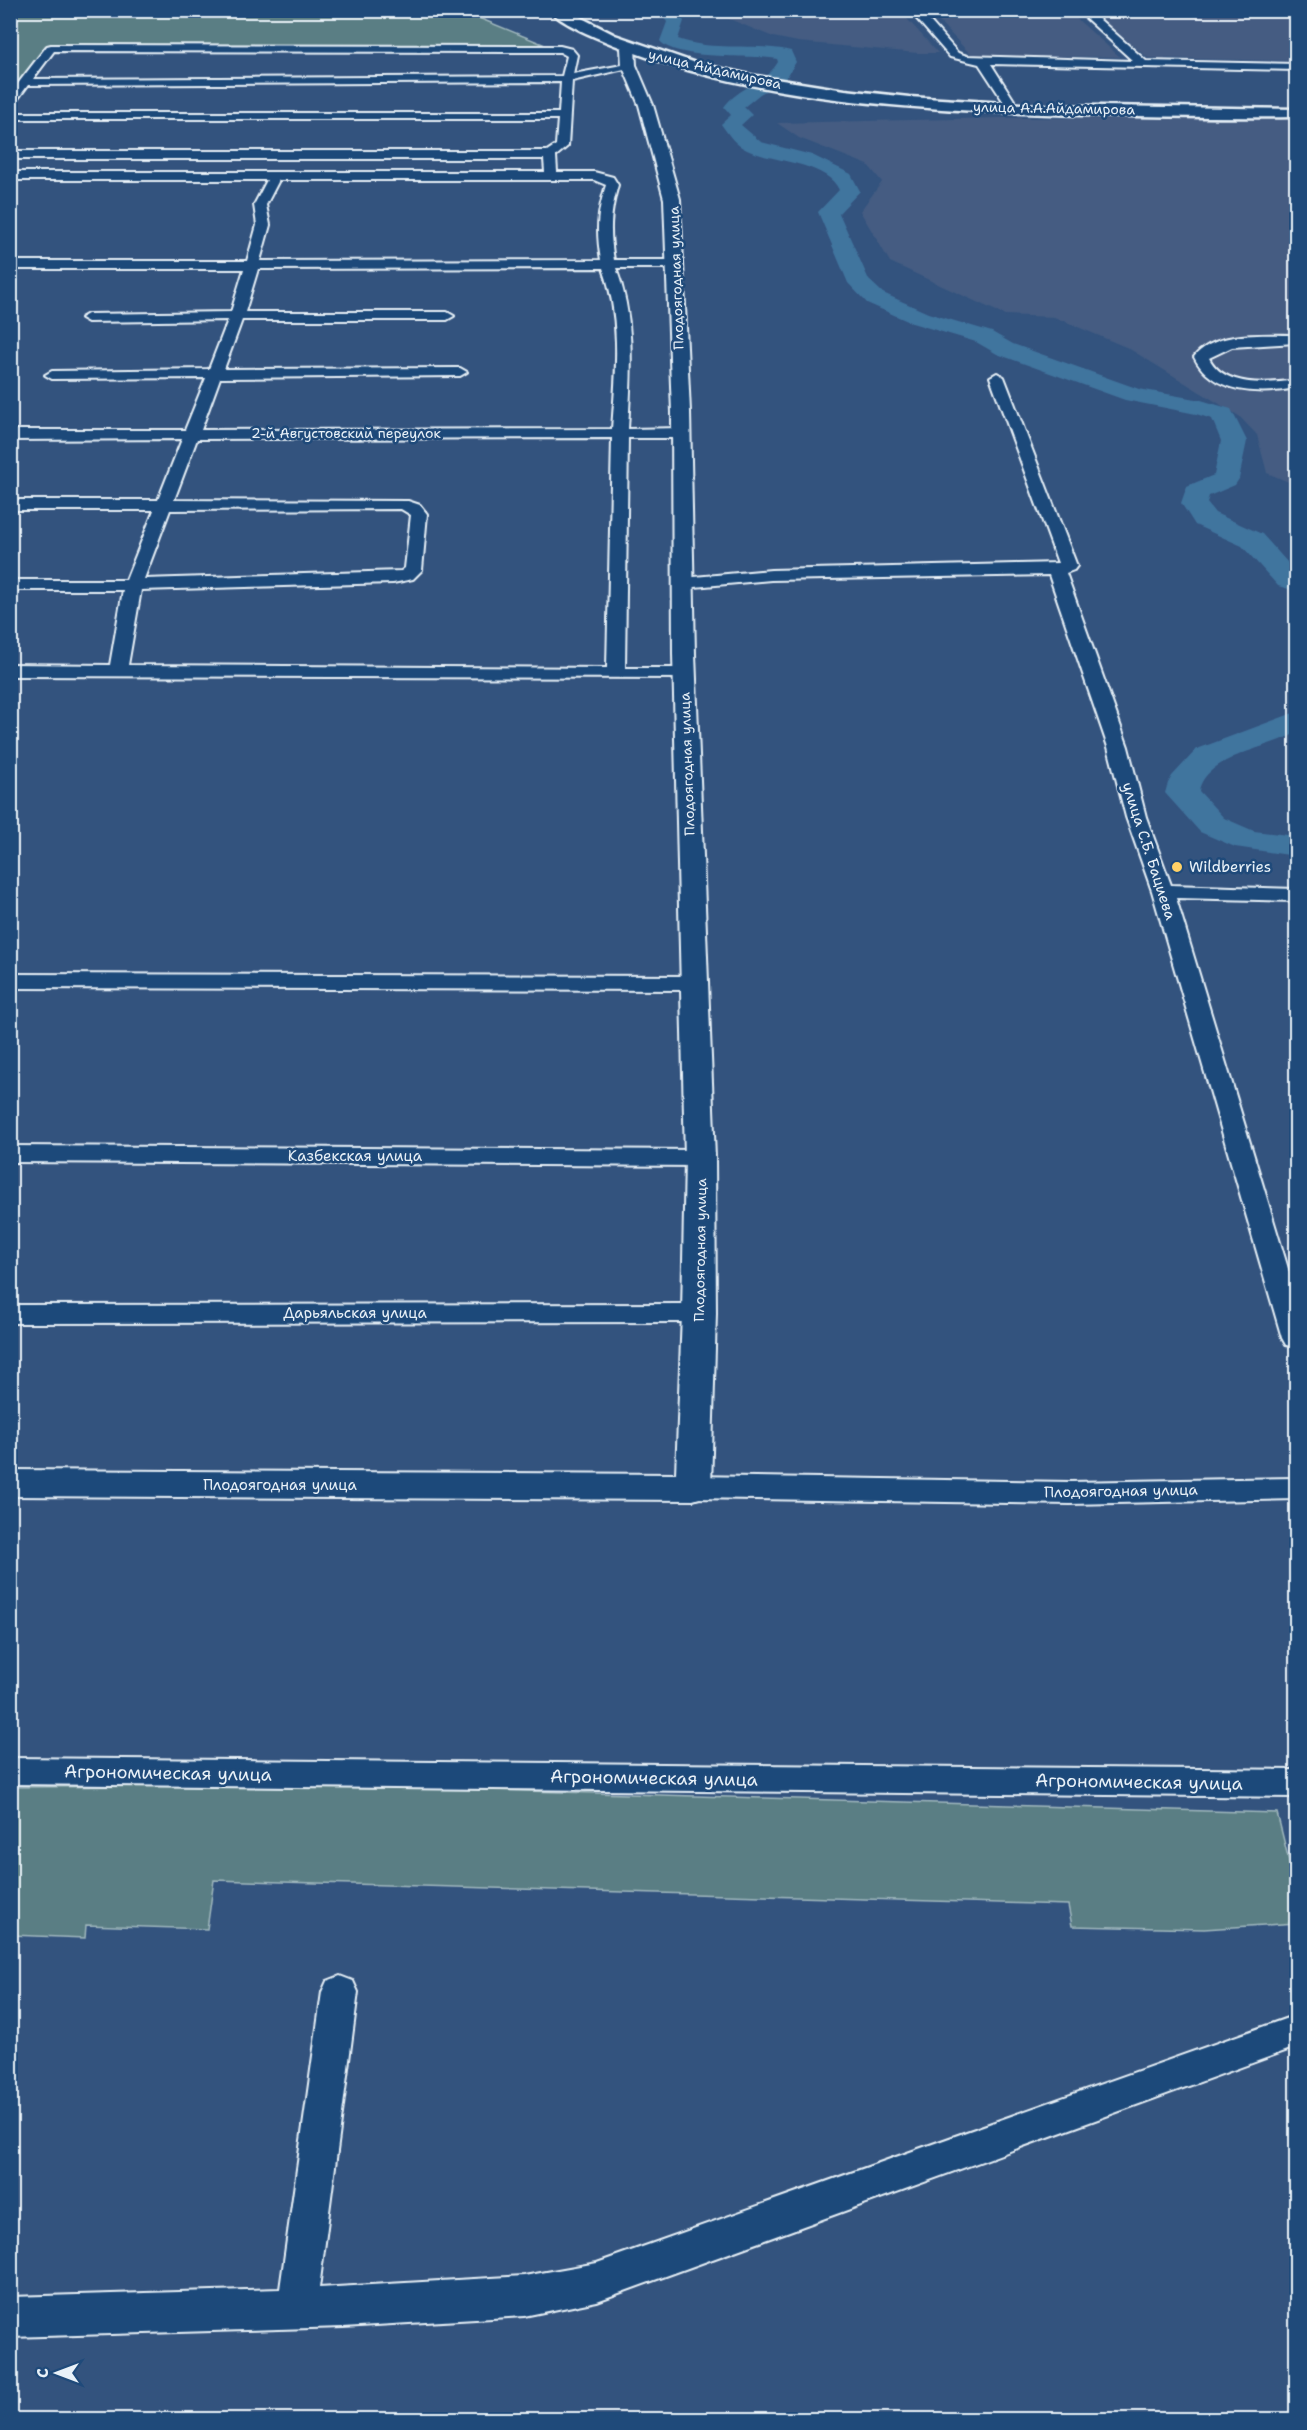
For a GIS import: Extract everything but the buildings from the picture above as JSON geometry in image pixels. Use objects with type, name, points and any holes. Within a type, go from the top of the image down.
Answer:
[{"type":"main road","name":"улица Айдамирова","points":[[555,10],[629,56],[665,60],[735,77],[812,91]]},
{"type":"main road","name":"улица А.А.Айдамирова","points":[[812,91],[914,103],[1013,108],[1296,113]]},
{"type":"street","points":[[914,10],[954,55],[965,59],[1296,67]]},
{"type":"street","points":[[1082,10],[1142,63]]},
{"type":"street","points":[[10,102],[51,48],[301,69],[567,79],[629,56]]},
{"type":"street","points":[[10,154],[268,149],[360,156],[419,153],[550,155],[562,146],[567,79],[572,55],[560,49],[301,69],[25,82]]},
{"type":"street","name":"Плодоягодная улица","points":[[629,56],[646,105],[672,199],[675,264],[681,433],[684,674],[700,1158],[699,1313],[693,1488]]},
{"type":"street","points":[[983,61],[1013,108]]},
{"type":"street","points":[[10,116],[565,116]]},
{"type":"street","points":[[550,155],[551,176]]},
{"type":"street","points":[[10,176],[594,176],[609,180],[612,185],[604,212],[608,264],[617,288],[626,347],[620,432],[616,673]]},
{"type":"street","points":[[118,670],[133,585],[237,316],[250,264],[265,221],[260,210],[261,201],[275,176]]},
{"type":"street","points":[[10,265],[675,264]]},
{"type":"street","points":[[88,318],[447,316]]},
{"type":"street","points":[[1296,339],[1228,343],[1206,351],[1202,357],[1203,364],[1213,373],[1240,385],[1266,388],[1296,384]]},
{"type":"street","points":[[52,375],[460,372]]},
{"type":"street","points":[[683,583],[783,575],[1056,570],[1068,566],[997,377]]},
{"type":"street","name":"2-й Августовский переулок","points":[[10,435],[681,433]]},
{"type":"street","points":[[10,505],[402,504],[414,508],[419,514],[413,570],[407,575],[393,578],[133,585],[10,585]]},
{"type":"street","name":"улица С.Б. Бациева","points":[[1056,570],[1118,747],[1136,817],[1163,891],[1296,1338]]},
{"type":"street","points":[[10,670],[684,674]]},
{"type":"street","points":[[1163,891],[1296,895]]},
{"type":"street","points":[[10,981],[693,982]]},
{"type":"street","name":"Казбекская улица","points":[[10,1154],[700,1158]]},
{"type":"street","name":"Дарьяльская улица","points":[[10,1314],[699,1313]]},
{"type":"street","name":"Плодоягодная улица","points":[[10,1483],[1070,1493],[1296,1489]]},
{"type":"street","name":"Агрономическая улица","points":[[10,1771],[1296,1784]]},
{"type":"street","points":[[297,2309],[340,1992]]},
{"type":"street","points":[[10,2317],[297,2309],[524,2296],[597,2282],[1296,2031]]},
{"type":"shaded area","points":[[710,11],[900,11],[938,53],[798,42],[773,37]]},
{"type":"shaded area","points":[[929,11],[1068,11],[1120,57],[972,56]]},
{"type":"shaded area","points":[[1091,11],[1296,11],[1296,61],[1148,58]]},
{"type":"shaded area","points":[[998,118],[1296,118],[1296,485],[1267,473],[1257,435],[1239,416],[1128,348],[1054,317],[1005,315],[890,262],[860,211],[882,182],[868,165],[799,138],[777,123]]},
{"type":"green space","points":[[11,11],[466,11],[550,47],[45,46],[11,97]]},
{"type":"green space","points":[[324,1785],[1277,1813],[1296,1889],[1296,1923],[1204,1929],[1072,1926],[1068,1905],[214,1880],[207,1929],[86,1925],[85,1938],[11,1935],[11,1787]]},
{"type":"waterway","points":[[658,10],[669,13],[676,21],[669,41],[682,46],[711,51],[756,51],[785,55],[787,62],[779,76],[754,90],[733,107],[743,115],[730,124],[746,142],[763,149],[805,159],[844,178],[850,191],[828,212],[859,283],[875,298],[920,318],[984,337],[1005,349],[1134,395],[1201,407],[1222,414],[1234,441],[1226,479],[1196,492],[1194,503],[1205,519],[1252,540],[1288,580],[1296,583]]},
{"type":"waterway","points":[[1296,721],[1273,733],[1208,756],[1184,783],[1182,793],[1212,825],[1247,840],[1296,846]]},
{"type":"place","name":"Wildberries","points":[[1177,867]]}]
